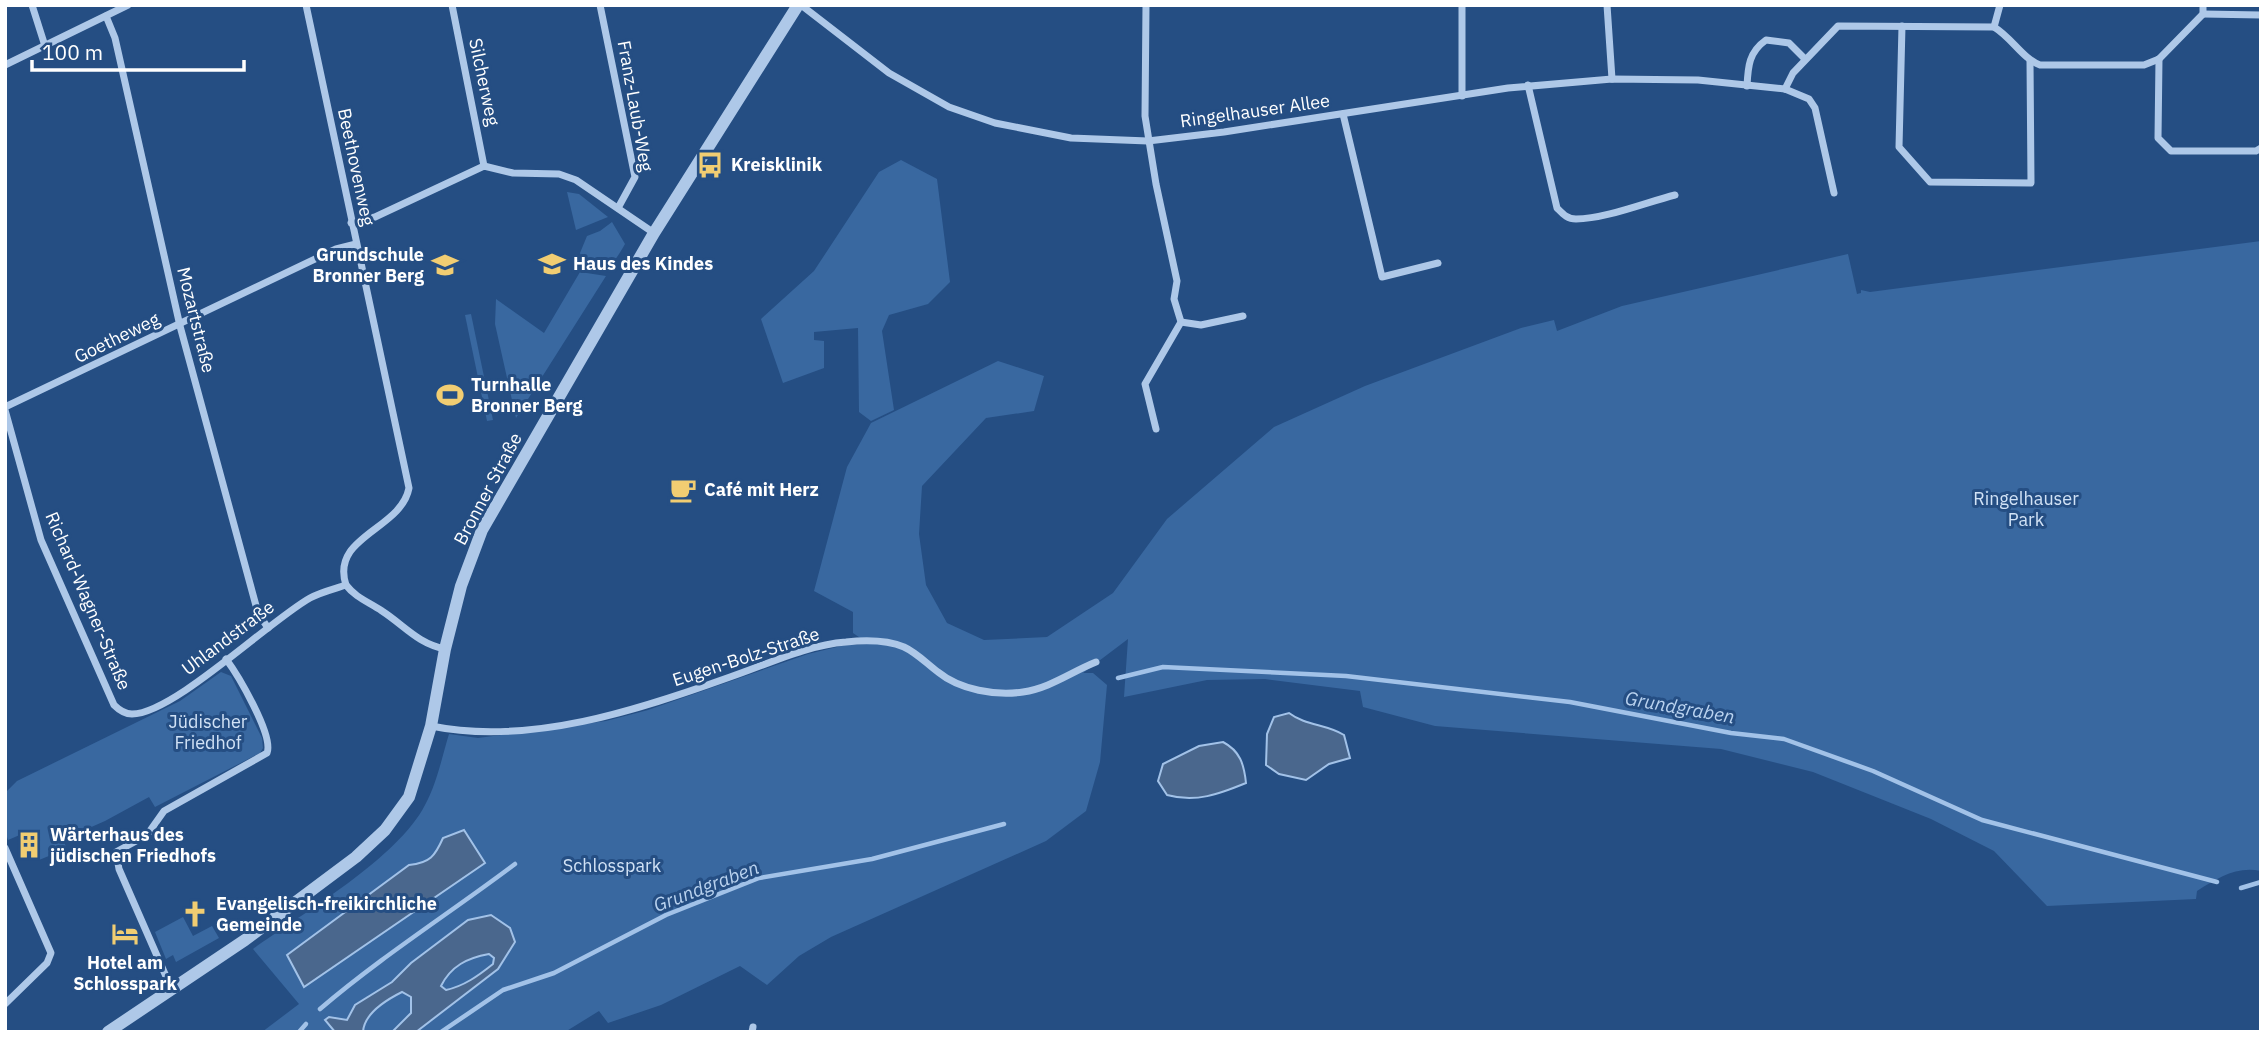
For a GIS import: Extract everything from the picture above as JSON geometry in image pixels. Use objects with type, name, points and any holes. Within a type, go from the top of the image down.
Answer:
[{"type":"street","points":[[32,5],[45,47]]},
{"type":"street","points":[[5,65],[128,5]]},
{"type":"street","name":"Beethovenweg","points":[[306,5],[406,475],[407,499],[399,510],[346,555],[342,569],[346,585]]},
{"type":"street","name":"Silcherweg","points":[[452,5],[484,166]]},
{"type":"street","name":"Franz-Laub-Weg","points":[[600,5],[635,177],[618,208]]},
{"type":"street","name":"Ringelhauser Allee","points":[[799,5],[889,73],[972,116],[1052,136],[1148,141],[1528,85],[1612,79],[1698,80],[1785,89],[1809,99],[1815,108],[1833,193]]},
{"type":"street","name":"Bronner Straße","points":[[108,1032],[122,1029],[374,842],[409,797],[431,726],[445,649],[461,586],[482,530],[654,233],[799,5]]},
{"type":"street","points":[[1146,5],[1148,141],[1178,281],[1174,299],[1181,322],[1145,384],[1156,429]]},
{"type":"street","points":[[1462,5],[1462,96]]},
{"type":"street","points":[[1607,5],[1612,79]]},
{"type":"street","points":[[1994,27],[2000,5]]},
{"type":"street","points":[[1785,89],[1805,59],[1838,26],[1994,27],[2010,38],[2030,61],[2040,65],[2144,65],[2159,59],[2203,10],[2261,15]]},
{"type":"street","name":"Mozartstraße","points":[[106,16],[115,38],[180,326],[258,612],[268,628]]},
{"type":"street","points":[[1902,26],[1899,147],[1930,182],[2031,183],[2030,61]]},
{"type":"street","points":[[1747,86],[1749,62],[1755,48],[1766,40],[1789,43],[1805,59]]},
{"type":"street","points":[[2159,59],[2158,138],[2171,151],[2256,151],[2261,148]]},
{"type":"street","points":[[1528,85],[1557,208],[1565,217],[1576,219],[1598,215],[1675,195]]},
{"type":"street","points":[[1343,114],[1382,277],[1438,263]]},
{"type":"street","points":[[351,223],[375,217],[484,166],[513,173],[559,174],[576,180],[654,233]]},
{"type":"street","name":"Goetheweg","points":[[5,409],[336,250],[356,244]]},
{"type":"street","points":[[1181,322],[1201,325],[1243,316]]},
{"type":"street","name":"Richard-Wagner-Straße","points":[[5,409],[41,540],[114,705],[129,715]]},
{"type":"street","points":[[346,585],[352,593],[383,612],[418,641],[445,649]]},
{"type":"street","name":"Uhlandstraße","points":[[129,715],[147,711],[178,695],[311,597],[346,585]]},
{"type":"street","name":"Eugen-Bolz-Straße","points":[[431,726],[478,734],[605,718],[646,707],[807,650],[844,642],[871,641],[902,646],[940,675],[967,687],[990,693],[1021,692],[1045,687],[1096,662]]},
{"type":"street","points":[[172,990],[119,869],[116,852],[147,835],[164,811],[267,753],[267,736],[236,672],[226,659]]},
{"type":"street","points":[[5,848],[51,953],[47,963],[5,1004]]},
{"type":"green space","points":[[901,160],[937,179],[950,282],[928,304],[889,315],[882,331],[894,410],[871,421],[859,412],[858,328],[814,332],[814,340],[824,341],[824,368],[783,383],[761,319],[814,271],[879,172]]},
{"type":"green space","points":[[567,192],[579,194],[608,217],[576,230]]},
{"type":"green space","points":[[612,222],[625,244],[610,265],[599,270],[585,270],[580,253],[587,236]]},
{"type":"green space","points":[[2261,241],[2261,871],[2243,870],[2227,874],[2197,891],[2196,899],[2047,906],[1994,851],[1931,819],[1813,772],[1721,749],[1435,726],[1363,707],[1360,691],[1265,679],[1207,680],[1124,697],[1128,639],[1083,673],[1093,673],[1107,685],[1100,762],[1086,811],[1046,841],[831,937],[799,956],[767,985],[740,966],[661,1005],[608,1023],[599,1011],[565,1032],[262,1032],[299,1004],[253,949],[348,883],[394,845],[425,805],[433,788],[449,734],[478,738],[606,721],[648,710],[808,654],[845,645],[869,644],[853,633],[853,612],[814,591],[847,467],[871,423],[998,361],[1044,376],[1034,411],[986,418],[922,486],[919,534],[926,585],[947,623],[984,640],[1047,637],[1113,593],[1167,519],[1274,427],[1365,386],[1521,328],[1554,320],[1557,331],[1622,306],[1848,254],[1857,294],[1861,293],[1861,290],[1870,292]]},
{"type":"green space","points":[[580,272],[606,276],[516,418],[495,324],[496,299],[544,333]]},
{"type":"green space","points":[[471,314],[493,420],[487,421],[465,315]]},
{"type":"green space","name":"Jüdischer Friedhof","points":[[221,672],[231,676],[262,738],[263,748],[260,753],[155,807],[149,797],[64,839],[66,849],[39,860],[29,831],[8,840],[5,831],[5,793],[17,781],[180,701]]},
{"type":"green space","points":[[183,917],[193,936],[212,926],[219,938],[176,962],[173,955],[166,959],[155,932]]},
{"type":"shaded area","points":[[1289,713],[1344,735],[1350,758],[1329,764],[1306,780],[1279,774],[1266,765],[1267,734],[1274,717]]},
{"type":"shaded area","points":[[1223,742],[1240,759],[1246,783],[1198,798],[1167,795],[1158,781],[1163,764],[1199,746]]},
{"type":"shaded area","points":[[464,830],[485,863],[304,987],[287,955],[409,865],[431,858],[443,838]]},
{"type":"shaded area","points":[[491,915],[510,928],[515,942],[498,969],[416,1032],[392,1032],[411,1013],[411,997],[402,992],[383,1003],[367,1019],[363,1032],[335,1032],[325,1020],[329,1017],[347,1020],[355,1005],[392,982],[411,963],[468,920]],"holes":[[[489,954],[494,958],[493,964],[465,983],[446,990],[441,986],[455,968],[467,961]]]},
{"type":"waterway","name":"Grundgraben","points":[[1118,678],[1163,667],[1346,676],[1570,702],[1731,733],[1784,739],[1873,771],[1982,820],[2217,882]]},
{"type":"waterway","name":"Grundgraben","points":[[441,1032],[503,990],[554,973],[666,915],[759,878],[872,859],[1004,824]]},
{"type":"waterway","points":[[320,1009],[515,864]]},
{"type":"waterway","name":"Grundgraben","points":[[2241,888],[2261,882]]},
{"type":"waterway","points":[[299,1032],[306,1024]]},
{"type":"place","name":"Kreisklinik","points":[[710,165]]},
{"type":"place","name":"Haus des Kindes","points":[[552,264]]},
{"type":"place","name":"Grundschule Bronner Berg","points":[[445,265]]},
{"type":"place","name":"Turnhalle Bronner Berg","points":[[450,395]]},
{"type":"place","name":"Café mit Herz","points":[[683,490]]},
{"type":"place","name":"Wärterhaus des jüdischen Friedhofs","points":[[29,845]]},
{"type":"place","name":"Evangelisch-freikirchliche Gemeinde","points":[[195,914]]},
{"type":"place","name":"Hotel am Schlosspark","points":[[125,934]]},
{"type":"park label","name":"Ringelhauser Park","points":[[2026,509]]},
{"type":"park label","name":"Schlosspark","points":[[612,866]]}]
